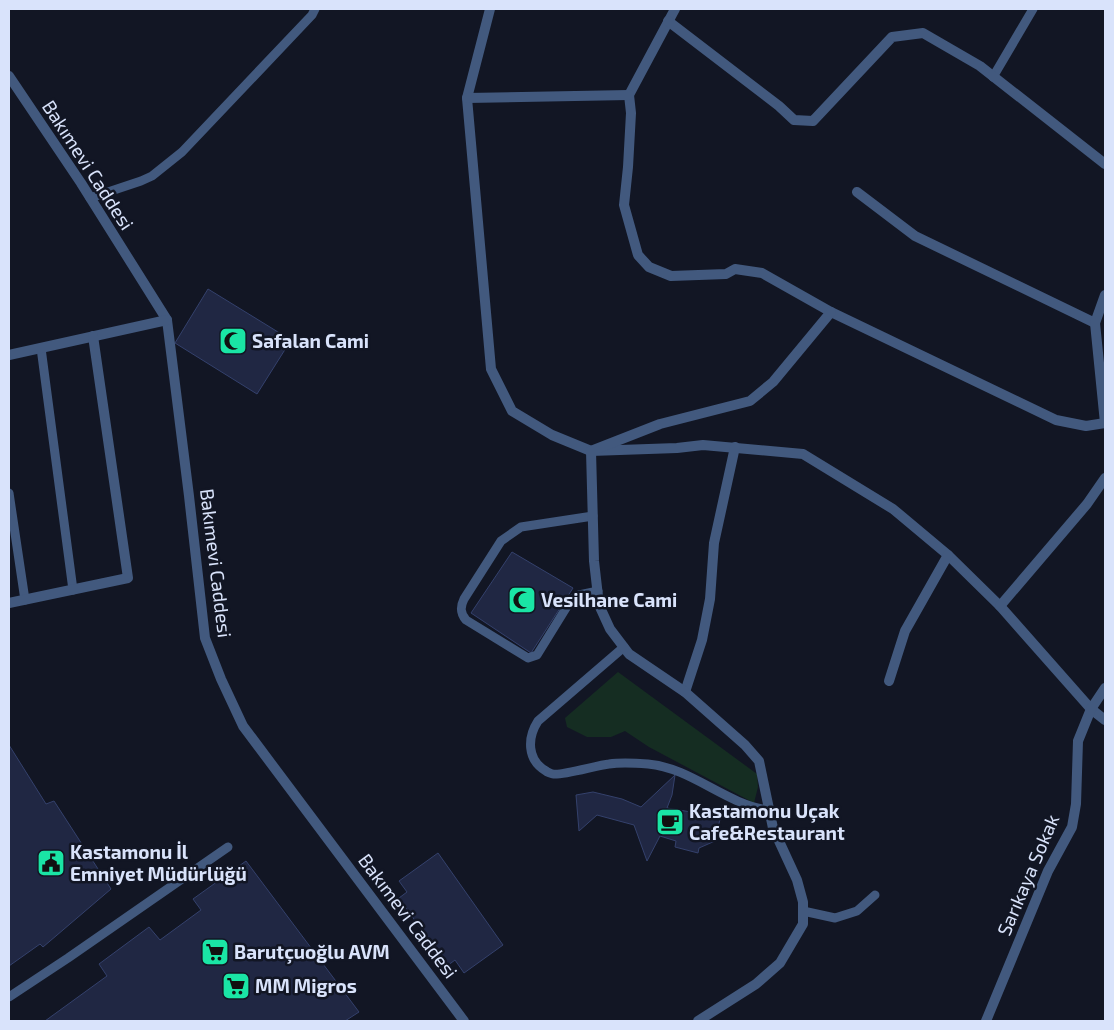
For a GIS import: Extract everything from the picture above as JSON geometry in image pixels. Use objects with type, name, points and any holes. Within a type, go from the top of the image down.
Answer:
[{"type":"street","points":[[490,9],[466,98],[491,369],[512,410],[552,435],[591,451],[677,448],[703,445],[802,454],[892,509],[948,555],[1000,606],[1091,710],[1105,720]]},
{"type":"street","points":[[676,9],[629,95],[631,113],[624,205],[638,255],[649,267],[671,276],[726,274],[735,270],[762,272],[831,312],[1056,420],[1086,426],[1105,423],[1095,323],[1105,295]]},
{"type":"street","points":[[668,21],[779,106],[794,120],[814,121],[892,37],[923,33],[994,76],[1105,164]]},
{"type":"street","name":"Bakımevi Caddesi","points":[[9,76],[90,198],[167,320],[205,638],[221,679],[243,726],[464,1021]]},
{"type":"street","points":[[466,98],[629,95]]},
{"type":"street","points":[[857,192],[915,236],[1095,323]]},
{"type":"street","points":[[591,451],[660,424],[750,402],[773,382],[831,312]]},
{"type":"street","points":[[9,355],[167,320]]},
{"type":"street","points":[[9,603],[128,578],[93,336]]},
{"type":"street","points":[[685,692],[702,640],[710,599],[714,543],[735,447]]},
{"type":"street","points":[[591,451],[594,561],[600,605],[610,629],[629,654],[685,692],[745,745],[759,761],[773,828],[797,880],[803,902],[803,924],[780,963],[756,984],[698,1021]]},
{"type":"street","points":[[1000,606],[1087,504],[1105,478]]},
{"type":"street","points":[[889,681],[905,631],[948,555]]},
{"type":"street","name":"Sarıkaya Sokak","points":[[986,1021],[1048,871],[1072,827],[1076,804],[1078,741],[1091,710],[1105,688]]},
{"type":"lane","points":[[90,198],[146,178],[182,152],[312,15],[315,9]]},
{"type":"lane","points":[[994,76],[1034,9]]},
{"type":"lane","points":[[41,348],[73,590]]},
{"type":"lane","points":[[9,493],[24,600]]},
{"type":"lane","points":[[593,516],[521,527],[501,541],[464,599],[461,613],[466,620],[524,657],[532,658],[537,655],[571,600],[579,595],[598,591]]},
{"type":"lane","points":[[624,647],[538,721],[530,737],[530,746],[532,754],[540,767],[554,775],[612,764],[662,766],[675,769],[730,798],[756,808],[768,810]]},
{"type":"lane","points":[[9,997],[228,847]]},
{"type":"lane","points":[[803,912],[835,918],[857,911],[875,896]]},
{"type":"green space","points":[[618,672],[757,774],[758,787],[754,803],[649,747],[625,731],[611,737],[587,737],[567,727],[565,718]]},
{"type":"building","name":"Safalan Cami","points":[[208,289],[291,340],[257,394],[175,343]]},
{"type":"building","name":"Vesilhane Cami","points":[[512,552],[573,588],[531,653],[471,613]]},
{"type":"building","name":"Kastamonu İl Emniyet Müdürlüğü","points":[[9,745],[46,804],[54,801],[111,889],[43,947],[40,944],[9,966]]},
{"type":"building","name":"Kastamonu Uçak Cafe&Restaurant","points":[[675,775],[672,795],[667,808],[691,812],[723,806],[715,841],[699,848],[698,853],[675,847],[676,841],[660,836],[647,861],[634,825],[597,815],[579,831],[576,795],[593,792],[622,799],[641,807]]},
{"type":"building","points":[[438,853],[503,945],[464,973],[455,960],[447,966],[399,898],[407,892],[399,881]]},
{"type":"building","name":"Barutçuoğlu AVM","points":[[246,861],[359,1012],[345,1021],[45,1021],[107,976],[99,964],[149,927],[160,940],[201,910],[193,899]]},
{"type":"place","name":"Safalan Cami","points":[[233,341]]},
{"type":"place","name":"Vesilhane Cami","points":[[522,600]]},
{"type":"place","name":"Kastamonu Uçak Cafe&Restaurant","points":[[670,822]]},
{"type":"place","name":"Kastamonu İl Emniyet Müdürlüğü","points":[[51,863]]},
{"type":"place","name":"Barutçuoğlu AVM","points":[[215,952]]},
{"type":"place","name":"MM Migros","points":[[236,986]]}]
